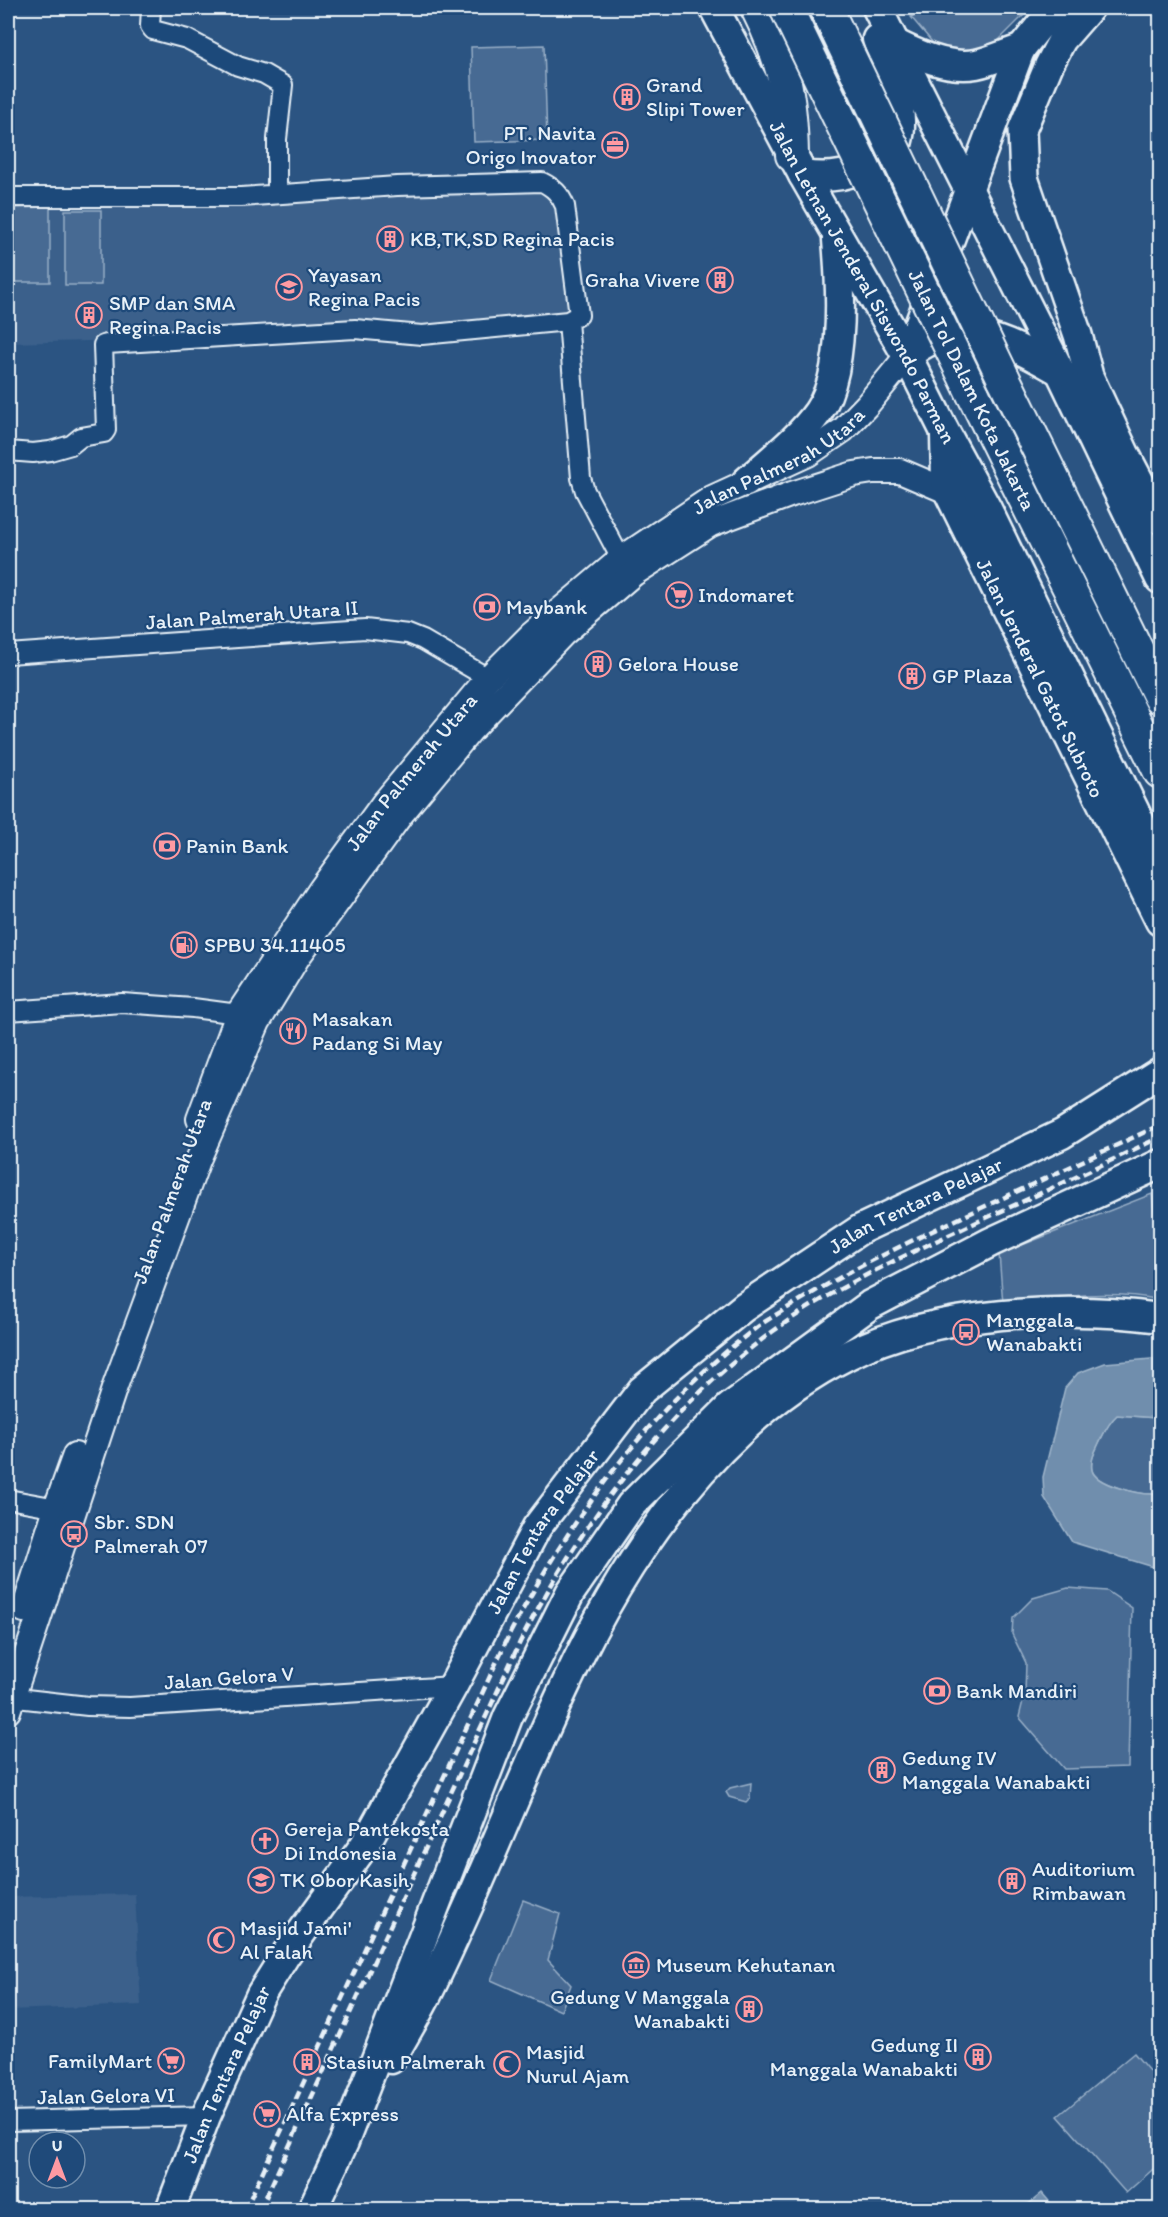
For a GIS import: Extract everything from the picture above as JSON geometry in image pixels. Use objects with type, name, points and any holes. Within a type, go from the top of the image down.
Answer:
[{"type":"highway","name":"Jalan Letnan Jenderal Siswondo Parman","points":[[714,8],[798,165],[908,356],[944,430],[1011,556]]},
{"type":"highway","points":[[757,8],[784,70],[798,165],[835,177],[870,167],[896,147],[901,127],[899,108],[876,36],[875,8]]},
{"type":"highway","name":"Jalan Tol Dalam Kota Jakarta","points":[[786,8],[973,394],[1161,772]]},
{"type":"highway","name":"Jalan Tol Dalam Kota Jakarta","points":[[825,8],[988,348],[1161,697]]},
{"type":"highway","points":[[875,8],[1060,371],[1100,427],[1150,528],[1161,579]]},
{"type":"highway","points":[[894,43],[933,60],[965,64],[976,64],[1021,49]]},
{"type":"highway","points":[[746,482],[802,432],[820,410],[829,390],[836,362],[840,302],[837,232]]},
{"type":"highway","points":[[908,356],[919,346],[936,338],[958,334],[979,334],[1014,346],[1060,371]]},
{"type":"highway","name":"Jalan Jenderal Gatot Subroto","points":[[944,430],[947,444],[948,491],[1161,921]]},
{"type":"highway","name":"Jalan Jenderal Gatot Subroto","points":[[1011,556],[1161,863]]},
{"type":"highway","points":[[1062,1134],[1161,1072]]},
{"type":"highway","name":"Jalan Tentara Pelajar","points":[[170,2210],[206,2116],[261,1994],[286,1954],[364,1846],[453,1686],[537,1527],[642,1390],[744,1307],[861,1229],[1062,1134]]},
{"type":"highway","points":[[312,2210],[344,2142],[508,1717],[570,1593],[631,1505],[870,1305],[991,1242],[1161,1164]]},
{"type":"highway","points":[[344,2142],[426,1998],[568,1680],[605,1609],[659,1524],[712,1459],[735,1419],[793,1389],[838,1361],[880,1341],[906,1332],[987,1317],[1064,1312],[1161,1318]]},
{"type":"main road","name":"Jalan Palmerah Utara","points":[[8,1661],[65,1510],[107,1387],[172,1211],[198,1160],[248,1018],[284,978],[308,927],[330,895],[470,731],[496,686],[538,643],[712,498],[808,454],[843,430],[908,356],[1021,49],[1054,8]]},
{"type":"main road","points":[[1090,8],[1062,40],[1022,130],[1024,178],[1089,376],[1100,427]]},
{"type":"main road","name":"Jalan Palmerah Utara","points":[[627,567],[711,524],[854,474],[900,471],[987,509]]},
{"type":"main road","name":"Jalan Tentara Pelajar","points":[[1062,1134],[1161,1085]]},
{"type":"main road","name":"Jalan Palmerah Utara","points":[[9,1702],[65,1510]]},
{"type":"street","points":[[151,8],[150,26],[153,30],[187,39],[238,66],[264,74],[283,85],[277,139],[277,194]]},
{"type":"street","points":[[8,197],[219,197],[397,186],[542,182],[552,187],[565,206],[579,315],[568,321],[422,335],[355,329],[107,344],[103,345],[106,430],[104,433],[81,437],[71,445],[50,451],[33,453],[8,451]]},
{"type":"street","points":[[568,321],[585,491],[627,567]]},
{"type":"street","name":"Jalan Palmerah Utara II","points":[[8,654],[365,629],[408,634],[423,640],[496,686]]},
{"type":"street","points":[[8,1011],[122,1004],[193,1008],[248,1018]]},
{"type":"street","points":[[8,1499],[65,1510]]},
{"type":"street","name":"Jalan Gelora V","points":[[9,1702],[130,1707],[453,1686]]},
{"type":"street","name":"Jalan Gelora VI","points":[[8,2121],[206,2116]]},
{"type":"shaded area","points":[[926,8],[1031,8],[998,41],[973,55],[938,49],[911,17]]},
{"type":"shaded area","points":[[544,45],[547,140],[474,142],[471,47]]},
{"type":"shaded area","name":"Yayasan Regina Pacis","points":[[530,184],[560,202],[575,323],[331,327],[170,339],[8,343],[8,201]]},
{"type":"shaded area","points":[[50,207],[50,282],[11,282],[10,208]]},
{"type":"shaded area","points":[[65,210],[101,210],[101,285],[65,285]]},
{"type":"shaded area","points":[[1152,1194],[1156,1226],[1160,1237],[1160,1300],[1101,1295],[1003,1304],[999,1254]]},
{"type":"shaded area","points":[[1160,1360],[1160,1422],[1157,1418],[1117,1415],[1109,1425],[1093,1456],[1092,1470],[1101,1480],[1119,1488],[1140,1493],[1155,1494],[1160,1486],[1160,1569],[1072,1542],[1044,1497],[1043,1477],[1065,1388],[1078,1373],[1105,1363]]},
{"type":"shaded area","points":[[1117,1415],[1157,1418],[1160,1422],[1160,1486],[1155,1494],[1130,1491],[1110,1484],[1101,1480],[1092,1470],[1092,1459],[1106,1428]]},
{"type":"shaded area","points":[[8,1507],[19,1508],[8,1615]]},
{"type":"shaded area","points":[[1068,1588],[1107,1591],[1132,1608],[1128,1767],[1064,1769],[1019,1717],[1025,1693],[1026,1663],[1012,1634],[1013,1618],[1033,1598]]},
{"type":"shaded area","points":[[751,1783],[750,1798],[746,1802],[729,1797],[726,1792],[730,1788]]},
{"type":"shaded area","points":[[135,1894],[141,2005],[8,2010],[8,1897]]},
{"type":"shaded area","points":[[523,1900],[560,1914],[548,1960],[571,1985],[561,2011],[491,1980]]},
{"type":"shaded area","points":[[1134,2053],[1160,2084],[1160,2163],[1126,2193],[1058,2116]]},
{"type":"shaded area","points":[[1042,2193],[1054,2207],[1014,2209],[1030,2203]]},
{"type":"railway","points":[[245,2210],[508,1637],[532,1593],[585,1509],[646,1430],[717,1360],[761,1325],[812,1293],[908,1243],[1160,1125]]},
{"type":"railway","points":[[260,2210],[520,1642],[570,1554],[628,1472],[695,1398],[732,1364],[796,1315],[899,1258],[1160,1137]]},
{"type":"place","name":"Grand Slipi Tower","points":[[627,97]]},
{"type":"place","name":"PT. Navita Origo Inovator","points":[[615,145]]},
{"type":"place","name":"KB,TK,SD Regina Pacis","points":[[390,239]]},
{"type":"place","name":"Graha Vivere","points":[[720,280]]},
{"type":"place","name":"Yayasan Regina Pacis","points":[[289,287]]},
{"type":"place","name":"SMP dan SMA Regina Pacis","points":[[89,315]]},
{"type":"place","name":"Indomaret","points":[[679,595]]},
{"type":"place","name":"Maybank","points":[[487,607]]},
{"type":"place","name":"Gelora House","points":[[598,664]]},
{"type":"place","name":"GP Plaza","points":[[912,676]]},
{"type":"place","name":"Panin Bank","points":[[167,846]]},
{"type":"place","name":"SPBU 34.11405","points":[[184,945]]},
{"type":"place","name":"Masakan Padang Si May","points":[[293,1031]]},
{"type":"place","name":"Manggala Wanabakti","points":[[966,1332]]},
{"type":"place","name":"Sbr. SDN Palmerah 07","points":[[74,1534]]},
{"type":"place","name":"Bank Mandiri","points":[[937,1691]]},
{"type":"place","name":"Gedung IV Manggala Wanabakti","points":[[882,1770]]},
{"type":"place","name":"Gereja Pantekosta Di Indonesia","points":[[265,1841]]},
{"type":"place","name":"TK Obor Kasih","points":[[261,1880]]},
{"type":"place","name":"Auditorium Rimbawan","points":[[1012,1881]]},
{"type":"place","name":"Masjid Jami' Al Falah","points":[[221,1940]]},
{"type":"place","name":"Museum Kehutanan","points":[[636,1965]]},
{"type":"place","name":"Gedung V Manggala Wanabakti","points":[[749,2009]]},
{"type":"place","name":"Gedung II Manggala Wanabakti","points":[[978,2057]]},
{"type":"place","name":"FamilyMart","points":[[171,2061]]},
{"type":"place","name":"Stasiun Palmerah","points":[[307,2062]]},
{"type":"place","name":"Masjid Nurul Ajam","points":[[507,2064]]},
{"type":"place","name":"Alfa Express","points":[[267,2114]]}]
